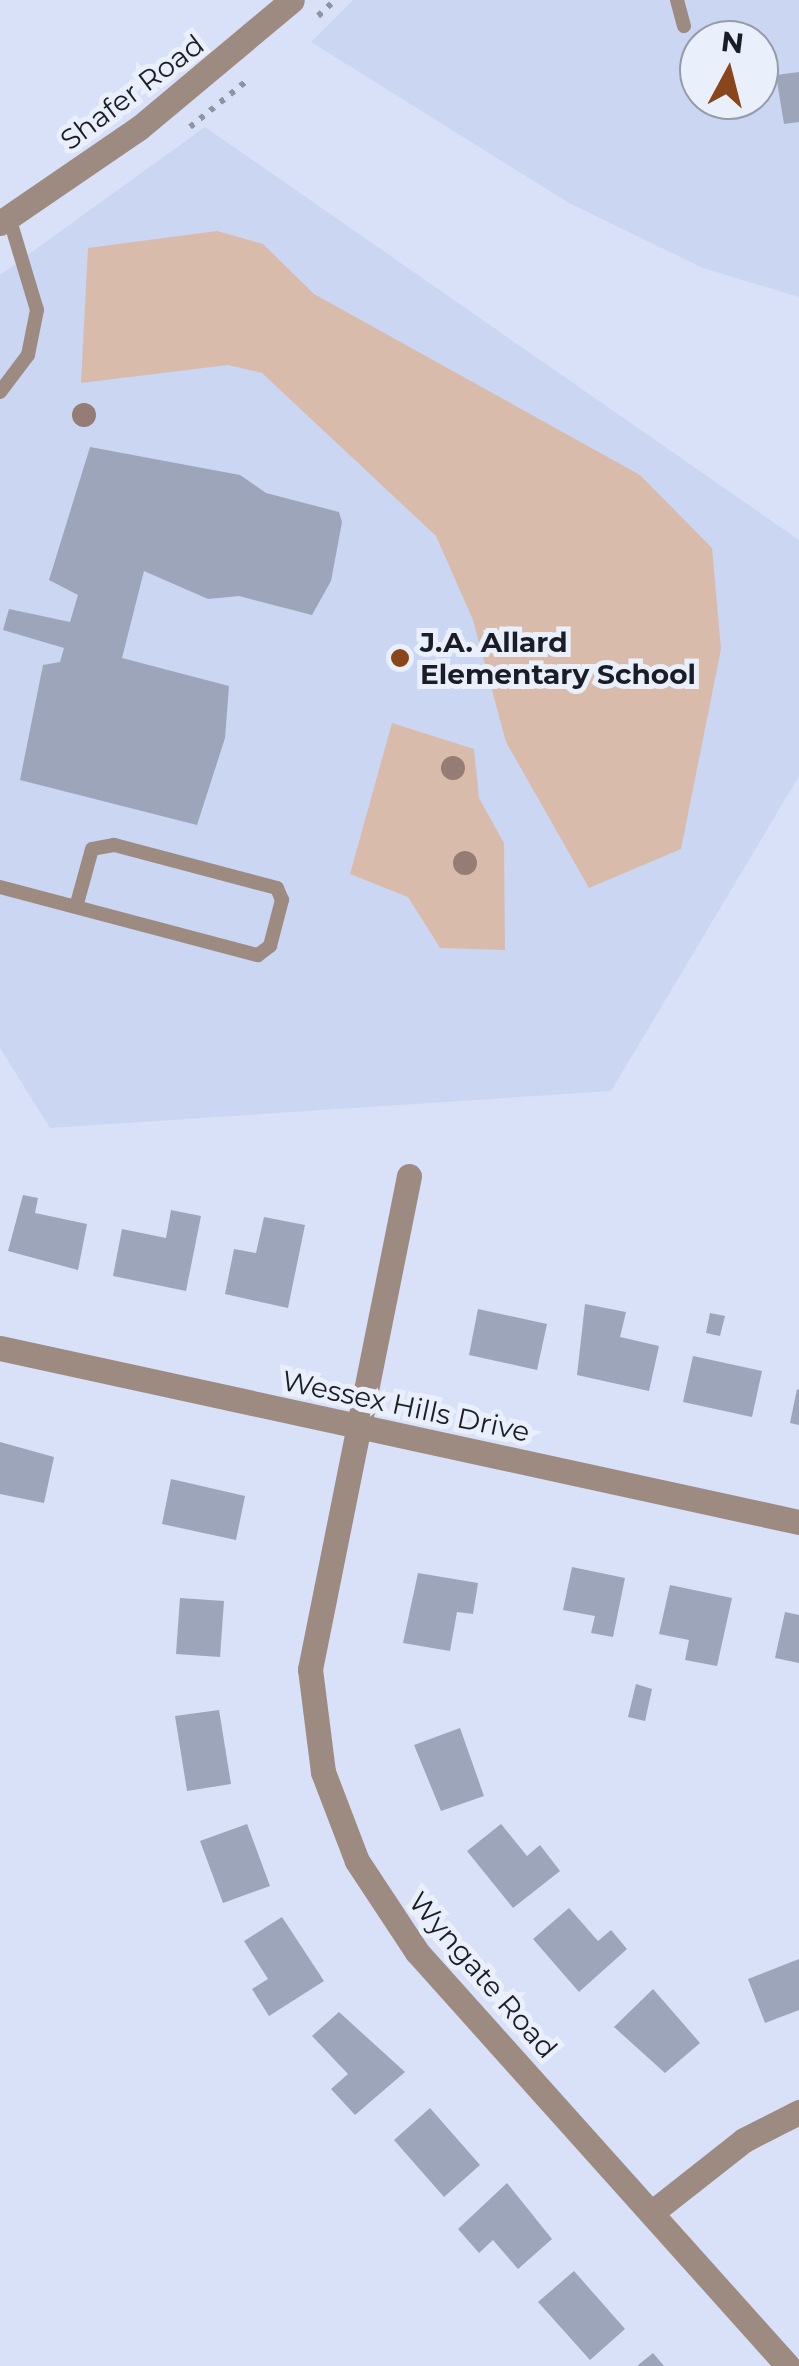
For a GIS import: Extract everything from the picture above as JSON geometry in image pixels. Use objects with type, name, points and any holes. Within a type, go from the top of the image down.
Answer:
[{"type":"street","name":"Shafer Road","points":[[5,220],[183,94],[292,0]]},
{"type":"street","name":"Wyngate Road","points":[[410,1176],[310,1669],[323,1772],[350,1843],[416,1952],[654,2210],[788,2366]]},
{"type":"street","name":"Wessex Hills Drive","points":[[0,1348],[799,1522]]},
{"type":"street","points":[[654,2210],[744,2140],[799,2112]]},
{"type":"lane","points":[[0,392],[28,355],[37,310],[5,220]]},
{"type":"lane","points":[[0,887],[258,955],[270,946],[282,900],[277,888],[114,845],[92,849],[76,907]]},
{"type":"shaded area","points":[[353,0],[799,0],[799,297],[703,268],[569,203],[311,42]]},
{"type":"shaded area","name":"J.A. Allard Elementary School","points":[[205,127],[799,540],[799,776],[611,1091],[50,1128],[0,1048],[0,275]]},
{"type":"shaded area","points":[[217,231],[263,244],[314,294],[640,475],[712,548],[721,649],[681,849],[589,888],[506,742],[473,620],[436,536],[262,373],[228,365],[81,383],[88,248]]},
{"type":"shaded area","points":[[392,723],[474,749],[479,798],[504,843],[505,950],[440,948],[408,897],[350,874]]},
{"type":"building","points":[[799,72],[799,122],[784,124],[779,75]]},
{"type":"building","points":[[90,447],[240,475],[266,493],[339,512],[342,522],[331,581],[312,615],[239,596],[208,599],[144,571],[122,658],[229,686],[225,738],[197,825],[20,780],[43,665],[60,662],[64,648],[3,630],[9,609],[70,622],[78,595],[49,580]]},
{"type":"building","points":[[23,1195],[38,1198],[35,1213],[87,1224],[78,1270],[8,1251]]},
{"type":"building","points":[[171,1210],[201,1216],[186,1291],[113,1276],[122,1229],[166,1238]]},
{"type":"building","points":[[264,1217],[305,1225],[288,1308],[225,1294],[234,1249],[256,1253]]},
{"type":"building","points":[[585,1304],[626,1312],[620,1337],[659,1346],[649,1391],[577,1375]]},
{"type":"building","points":[[478,1309],[547,1324],[537,1370],[469,1355]]},
{"type":"building","points":[[710,1313],[725,1316],[720,1336],[706,1333]]},
{"type":"building","points":[[693,1356],[762,1371],[752,1417],[683,1402]]},
{"type":"building","points":[[799,1390],[799,1425],[790,1423]]},
{"type":"building","points":[[0,1442],[54,1457],[44,1503],[0,1494]]},
{"type":"building","points":[[171,1479],[245,1496],[236,1540],[162,1524]]},
{"type":"building","points":[[572,1567],[625,1578],[613,1637],[591,1633],[595,1616],[563,1610]]},
{"type":"building","points":[[418,1573],[478,1583],[473,1614],[457,1612],[450,1651],[403,1643]]},
{"type":"building","points":[[670,1585],[732,1598],[717,1666],[685,1660],[689,1640],[659,1634]]},
{"type":"building","points":[[180,1598],[224,1601],[220,1657],[176,1654]]},
{"type":"building","points":[[785,1612],[799,1615],[799,1663],[775,1658]]},
{"type":"building","points":[[636,1684],[652,1689],[645,1721],[628,1717]]},
{"type":"building","points":[[219,1710],[231,1784],[187,1791],[175,1716]]},
{"type":"building","points":[[460,1728],[484,1796],[441,1811],[414,1745]]},
{"type":"building","points":[[247,1824],[270,1886],[223,1903],[200,1841]]},
{"type":"building","points":[[501,1824],[527,1856],[540,1845],[560,1871],[513,1908],[467,1851]]},
{"type":"building","points":[[569,1908],[598,1941],[611,1930],[627,1949],[579,1992],[533,1939]]},
{"type":"building","points":[[282,1917],[324,1981],[269,2016],[252,1989],[268,1979],[244,1941]]},
{"type":"building","points":[[799,1959],[799,2010],[765,2023],[748,1979]]},
{"type":"building","points":[[653,1989],[700,2043],[665,2073],[614,2027]]},
{"type":"building","points":[[339,2012],[405,2072],[355,2115],[331,2089],[348,2074],[312,2036]]},
{"type":"building","points":[[430,2108],[480,2165],[444,2197],[394,2140]]},
{"type":"building","points":[[507,2183],[552,2239],[518,2269],[493,2240],[479,2253],[458,2229]]},
{"type":"building","points":[[574,2271],[625,2329],[590,2360],[538,2302]]},
{"type":"building","points":[[653,2353],[664,2366],[637,2366]]},
{"type":"place","name":"J.A. Allard Elementary School","points":[[400,658]]}]
